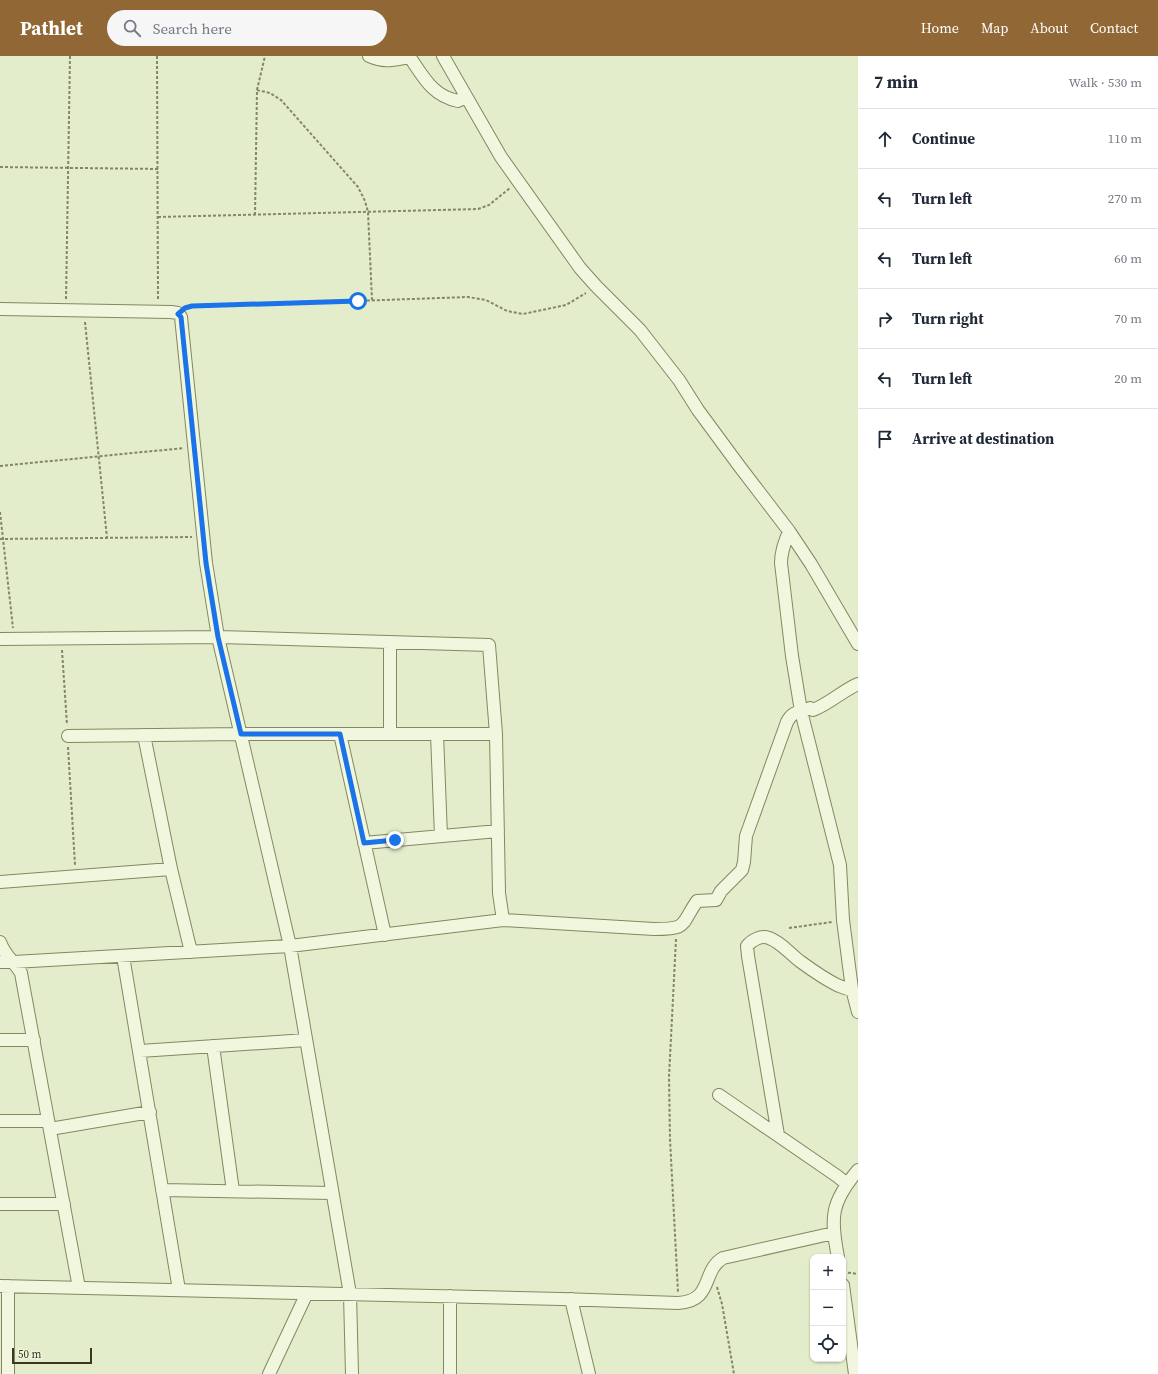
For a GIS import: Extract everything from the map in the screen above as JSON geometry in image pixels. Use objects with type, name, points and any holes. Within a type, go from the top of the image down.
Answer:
[{"type":"street","points":[[369,56],[386,61],[409,57],[436,92],[447,98],[458,101],[466,97]]},
{"type":"street","points":[[443,56],[501,157],[580,268],[640,330],[679,380],[698,410],[732,457],[789,531],[811,564],[858,644]]},
{"type":"street","points":[[0,309],[158,311],[175,312],[181,317],[206,563],[218,637],[290,946],[350,1294],[352,1374]]},
{"type":"street","points":[[789,531],[781,555],[781,572],[791,648],[802,711],[840,865],[843,920],[852,989],[858,1012]]},
{"type":"street","points":[[0,639],[218,637],[489,645],[496,734],[499,893],[503,920]]},
{"type":"street","points":[[390,642],[390,734]]},
{"type":"street","points":[[0,962],[290,946],[503,920],[654,929],[677,928],[687,919],[697,901],[716,900],[721,891],[742,870],[746,836],[790,716],[795,712],[810,708],[813,710],[821,707],[848,688],[858,684]]},
{"type":"street","points":[[340,734],[385,935]]},
{"type":"street","points":[[437,734],[441,836]]},
{"type":"street","points":[[68,736],[496,734]]},
{"type":"street","points":[[144,735],[171,868],[191,952]]},
{"type":"street","points":[[364,843],[498,831]]},
{"type":"street","points":[[0,882],[76,877],[171,868]]},
{"type":"street","points":[[778,1135],[747,946],[750,941],[767,937],[777,942],[801,962],[830,981],[847,990],[852,989]]},
{"type":"street","points":[[0,942],[6,956],[14,962],[21,973],[79,1288]]},
{"type":"street","points":[[123,956],[179,1290]]},
{"type":"street","points":[[0,1040],[34,1040]]},
{"type":"street","points":[[140,1051],[306,1040]]},
{"type":"street","points":[[213,1046],[232,1191]]},
{"type":"street","points":[[719,1095],[847,1184]]},
{"type":"street","points":[[0,1121],[49,1125],[150,1112]]},
{"type":"street","points":[[838,1254],[834,1233],[834,1215],[838,1202],[847,1184],[858,1170]]},
{"type":"street","points":[[162,1190],[332,1193]]},
{"type":"street","points":[[0,1204],[64,1204]]},
{"type":"street","points":[[8,1374],[4,1286],[571,1299],[678,1303],[689,1302],[699,1296],[706,1286],[716,1263],[723,1258],[834,1233]]},
{"type":"street","points":[[844,1290],[855,1374]]},
{"type":"street","points":[[269,1374],[307,1293]]},
{"type":"street","points":[[450,1296],[450,1374]]},
{"type":"street","points":[[571,1299],[589,1374]]},
{"type":"path","points":[[66,310],[70,56]]},
{"type":"path","points":[[158,56],[158,311]]},
{"type":"path","points":[[255,215],[257,90],[265,56]]},
{"type":"path","points":[[257,90],[270,93],[281,100],[358,187],[365,201],[368,212],[372,300]]},
{"type":"path","points":[[0,167],[158,169]]},
{"type":"path","points":[[158,217],[478,209],[489,205],[518,181]]},
{"type":"path","points":[[178,314],[185,308],[192,306],[468,297],[490,302],[507,311],[523,314],[566,305],[596,286]]},
{"type":"path","points":[[84,310],[107,538]]},
{"type":"path","points":[[0,466],[194,447]]},
{"type":"path","points":[[0,512],[1,539],[15,639]]},
{"type":"path","points":[[1,539],[203,536]]},
{"type":"path","points":[[62,638],[76,877]]},
{"type":"path","points":[[789,928],[843,920]]},
{"type":"path","points":[[677,928],[669,1076],[670,1139],[678,1303]]},
{"type":"path","points":[[711,1272],[722,1304],[734,1374]]},
{"type":"path","points":[[846,1272],[858,1274]]},
{"type":"route","points":[[358,301],[192,306],[185,308],[178,314],[181,317],[206,563],[218,637],[241,734],[340,734],[364,843],[395,840]]}]
